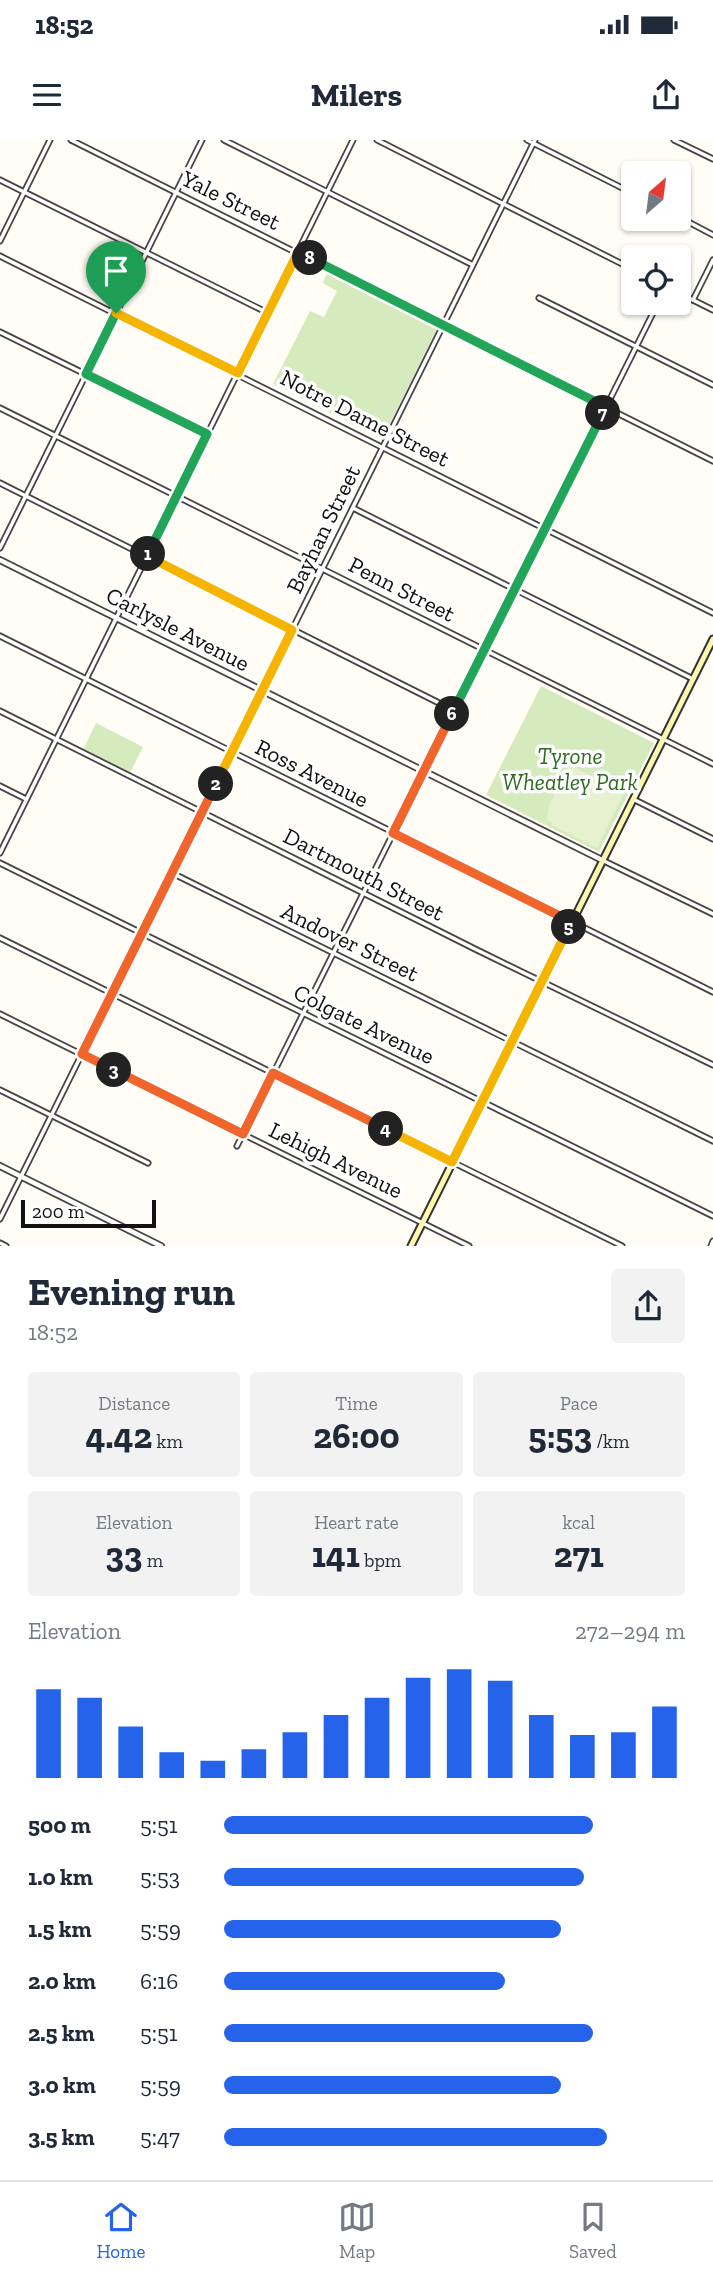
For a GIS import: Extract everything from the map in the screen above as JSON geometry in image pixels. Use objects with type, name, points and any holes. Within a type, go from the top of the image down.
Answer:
[{"type":"main road","points":[[411,1245],[713,639]]},
{"type":"street","points":[[0,241],[50,140]]},
{"type":"street","name":"Yale Street","points":[[71,140],[713,461]]},
{"type":"street","points":[[0,548],[202,140]]},
{"type":"street","points":[[224,140],[473,265]]},
{"type":"street","points":[[0,853],[353,140]]},
{"type":"street","points":[[377,140],[621,263]]},
{"type":"street","points":[[527,140],[621,187]]},
{"type":"street","points":[[674,140],[713,159]]},
{"type":"street","name":"Bayhan Street","points":[[0,1219],[534,142]]},
{"type":"street","points":[[0,180],[268,313]]},
{"type":"street","points":[[691,223],[713,235]]},
{"type":"street","name":"Notre Dame Street","points":[[0,256],[713,613]]},
{"type":"street","points":[[713,260],[693,300],[713,310]]},
{"type":"street","points":[[540,298],[713,385]]},
{"type":"street","points":[[237,1146],[652,315]]},
{"type":"street","points":[[0,332],[207,434]]},
{"type":"street","name":"Penn Street","points":[[0,408],[713,764]]},
{"type":"street","points":[[0,484],[453,710]]},
{"type":"street","points":[[352,508],[693,679]]},
{"type":"street","name":"Carlysle Avenue","points":[[0,560],[602,860]]},
{"type":"street","name":"Ross Avenue","points":[[0,636],[713,992]]},
{"type":"street","name":"Dartmouth Street","points":[[0,711],[363,894],[713,1065]]},
{"type":"street","points":[[0,786],[26,799]]},
{"type":"street","points":[[633,799],[713,839]]},
{"type":"street","points":[[602,860],[713,914]]},
{"type":"street","name":"Colgate Avenue","points":[[0,863],[713,1216]]},
{"type":"street","name":"Andover Street","points":[[172,873],[713,1141]]},
{"type":"street","points":[[0,938],[622,1245]]},
{"type":"street","name":"Lehigh Avenue","points":[[0,1014],[468,1245]]},
{"type":"street","points":[[0,1090],[148,1163]]},
{"type":"street","points":[[0,1166],[161,1245]]},
{"type":"street","points":[[0,1242],[6,1245]]},
{"type":"green space","points":[[327,273],[437,329],[387,429],[375,424],[371,433],[273,384],[310,311],[324,317],[337,291],[323,283]]},
{"type":"green space","name":"Tyrone Wheatley Park","points":[[541,686],[654,743],[599,852],[486,795]]},
{"type":"green space","points":[[96,723],[143,747],[130,773],[83,750]]},
{"type":"green space","points":[[570,765],[624,793],[597,848],[547,820],[549,805]]},
{"type":"route","points":[[298,252],[606,407],[393,833],[572,922],[452,1162],[273,1073],[243,1134],[82,1054],[292,630],[147,556],[207,434],[86,374],[116,313],[238,373],[298,252]]}]
